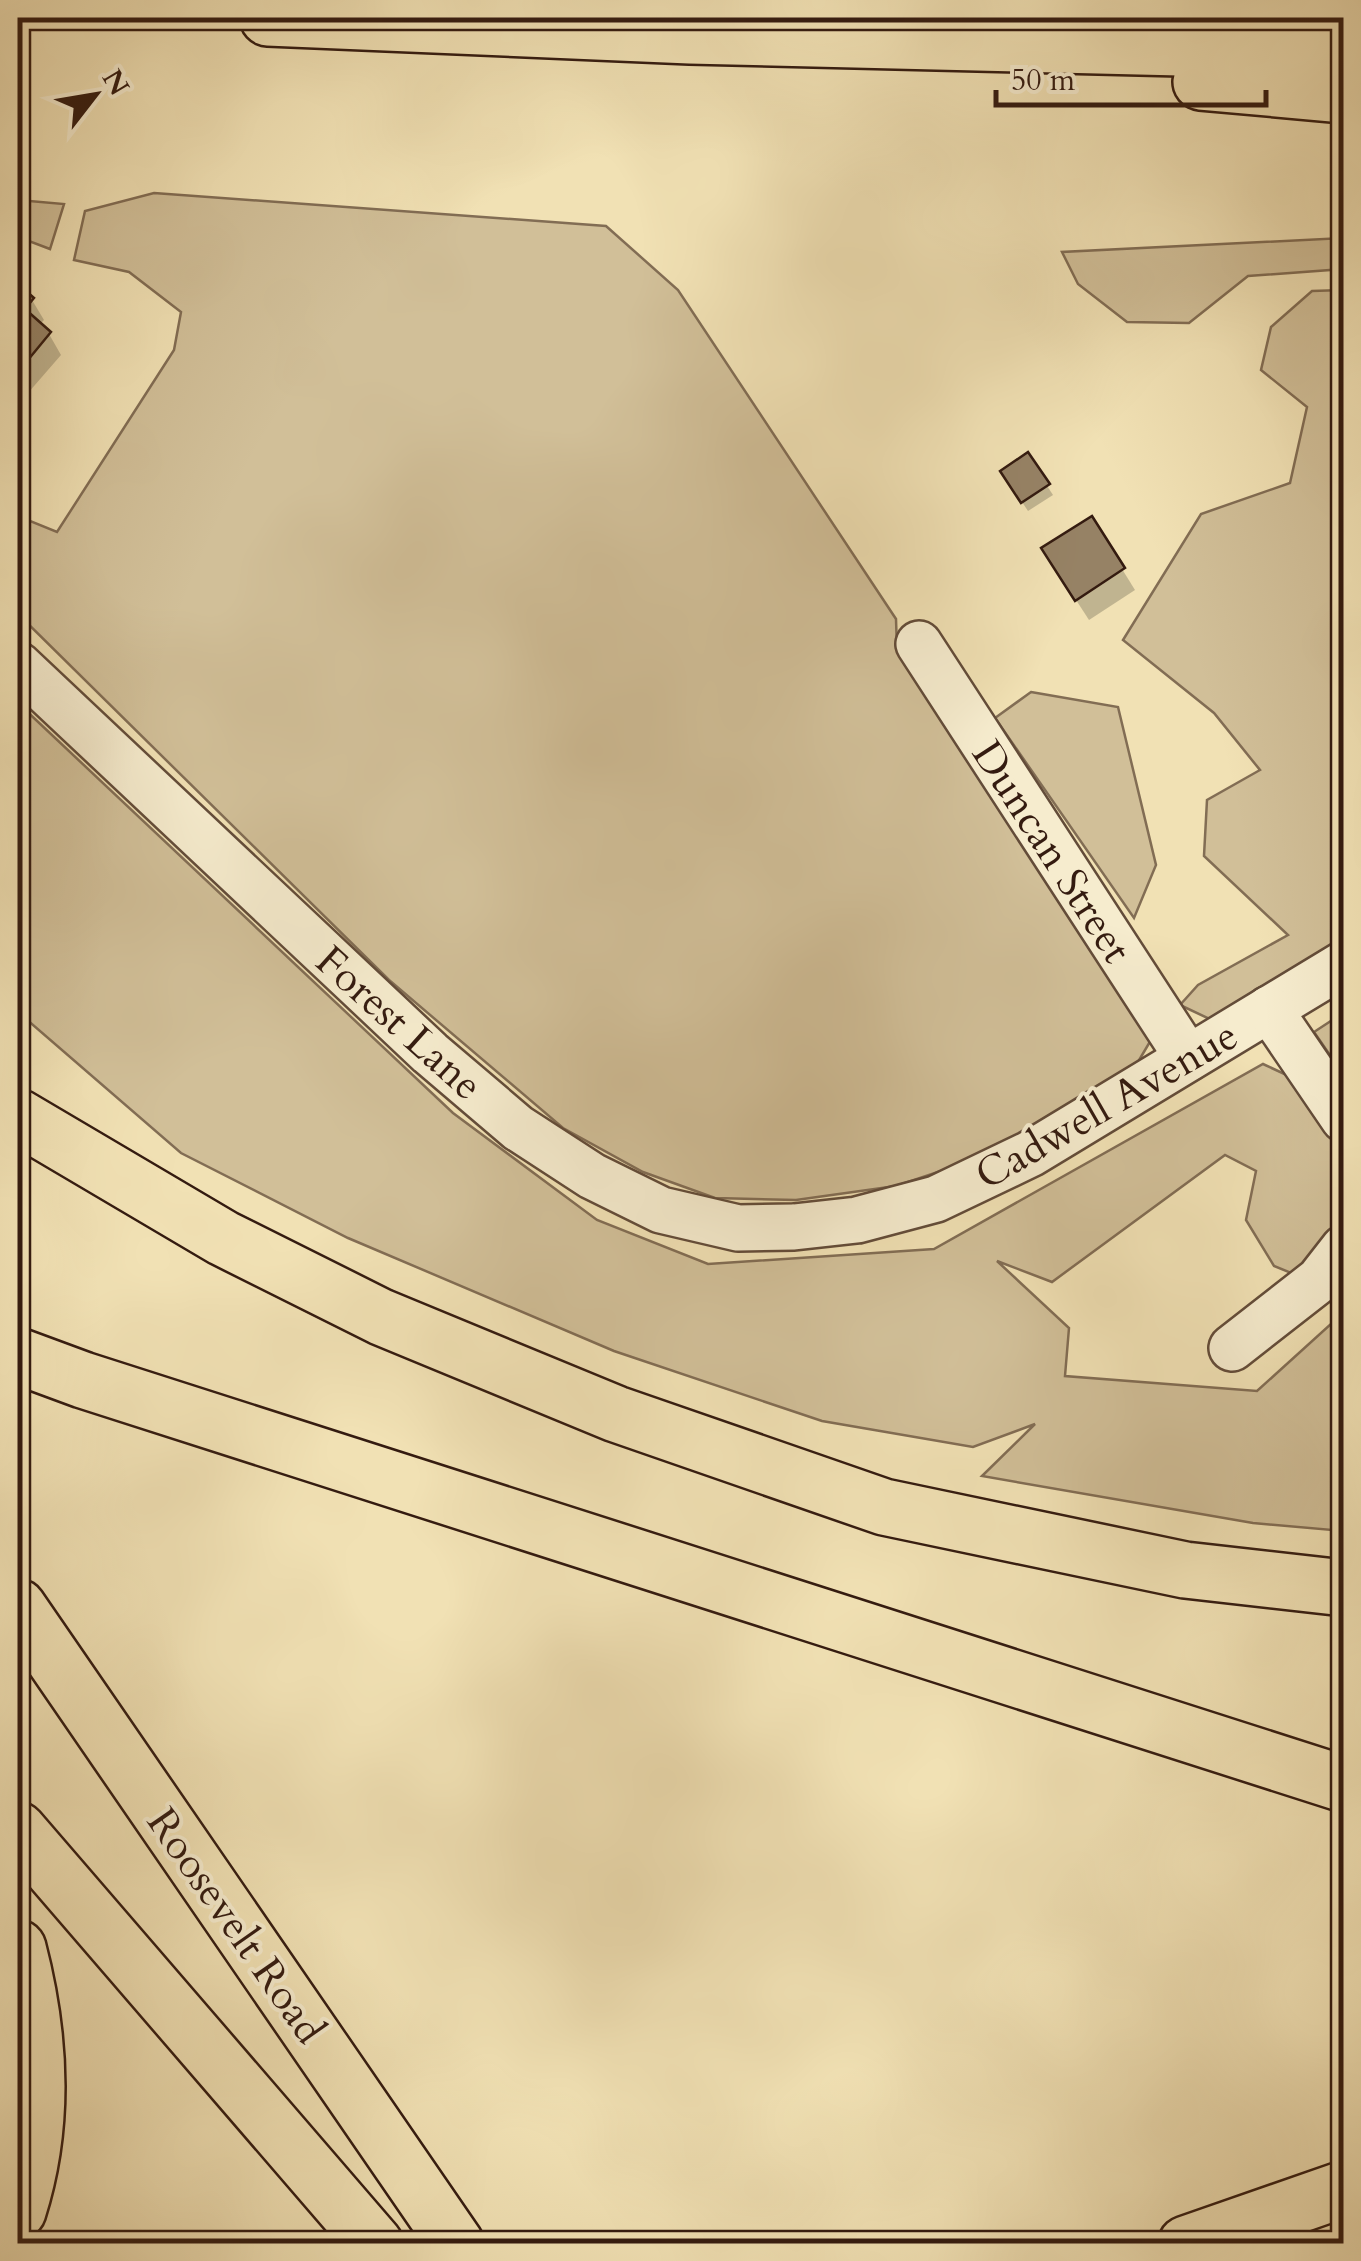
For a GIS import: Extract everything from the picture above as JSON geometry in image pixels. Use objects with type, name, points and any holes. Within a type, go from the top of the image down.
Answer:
[{"type":"main road","points":[[268,18],[690,36],[1344,52]]},
{"type":"main road","points":[[690,36],[1344,96]]},
{"type":"main road","points":[[18,1117],[224,1238],[380,1317],[616,1414],[884,1507],[1185,1570],[1344,1588]]},
{"type":"main road","points":[[18,1356],[82,1380],[1344,1784]]},
{"type":"main road","name":"Roosevelt Road","points":[[18,1608],[456,2244]]},
{"type":"main road","points":[[18,1830],[375,2244]]},
{"type":"main road","points":[[18,1948],[35,2022],[38,2087],[34,2146],[18,2211]]},
{"type":"main road","points":[[1186,2244],[1344,2189]]},
{"type":"street","name":"Duncan Street","points":[[919,644],[1188,1058]]},
{"type":"street","name":"Forest Lane","points":[[18,665],[430,1053],[518,1128],[592,1176],[661,1210],[738,1228],[857,1220]]},
{"type":"street","name":"Cadwell Avenue","points":[[857,1220],[936,1199],[1030,1154],[1344,964]]},
{"type":"street","points":[[1269,1009],[1344,1119]]},
{"type":"street","points":[[1232,1348],[1319,1280],[1344,1248]]},
{"type":"shaded area","points":[[154,193],[606,226],[678,290],[896,619],[897,650],[1151,1040],[1135,1067],[1007,1149],[896,1186],[796,1200],[715,1198],[643,1172],[563,1128],[389,980],[18,614],[18,516],[57,532],[174,350],[181,312],[129,272],[74,260],[85,211]]},
{"type":"shaded area","points":[[18,200],[64,204],[50,249],[18,237]]},
{"type":"shaded area","points":[[1343,238],[1343,269],[1248,276],[1189,323],[1127,322],[1078,284],[1062,252]]},
{"type":"shaded area","points":[[1343,290],[1343,943],[1216,1022],[1180,1005],[1198,985],[1288,935],[1204,856],[1207,800],[1260,770],[1214,713],[1123,640],[1201,514],[1290,483],[1307,407],[1261,370],[1271,327],[1312,291]]},
{"type":"shaded area","points":[[1031,692],[1118,707],[1156,865],[1134,918],[995,718]]},
{"type":"shaded area","points":[[18,703],[453,1113],[597,1220],[708,1264],[934,1249],[1263,1064],[1291,1077],[1343,1155],[1343,1294],[1274,1266],[1246,1220],[1256,1171],[1225,1155],[1052,1282],[997,1261],[1069,1328],[1065,1376],[1257,1391],[1343,1313],[1343,1531],[1253,1523],[982,1476],[1035,1424],[973,1447],[822,1421],[614,1351],[348,1238],[181,1153],[18,1012]]},
{"type":"shaded area","points":[[1343,1013],[1343,1074],[1314,1032]]},
{"type":"building","points":[[18,284],[34,298],[25,309],[51,332],[18,372]]},
{"type":"building","points":[[1028,452],[1050,484],[1021,503],[1000,471]]},
{"type":"building","points":[[1092,516],[1125,568],[1075,601],[1041,548]]}]
